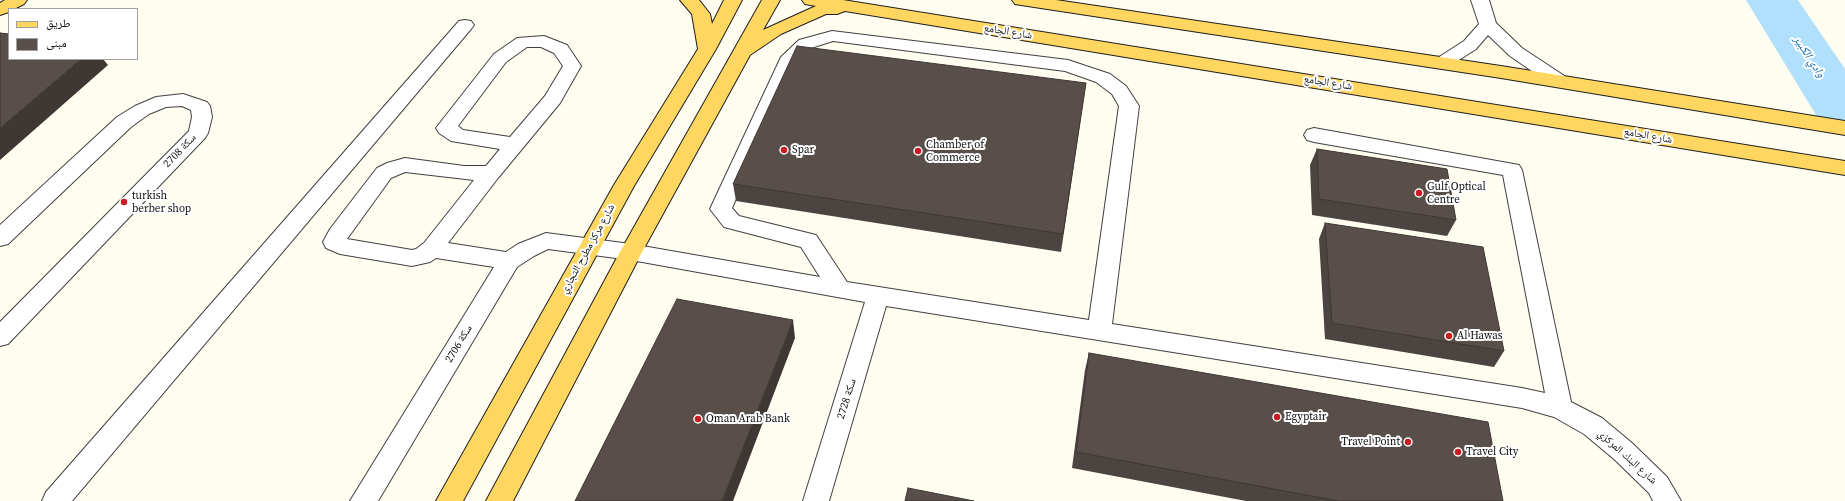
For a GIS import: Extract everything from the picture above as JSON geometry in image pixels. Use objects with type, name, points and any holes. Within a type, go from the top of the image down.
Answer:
[{"type":"main road","points":[[0,9],[18,0]]},
{"type":"main road","points":[[689,0],[695,5],[701,14],[707,49]]},
{"type":"main road","name":"شارع مركز مطرح التجاري","points":[[449,501],[624,185],[707,49],[733,0]]},
{"type":"main road","points":[[499,501],[631,252],[771,0]]},
{"type":"main road","name":"شارع الجامع","points":[[810,0],[1845,168]]},
{"type":"main road","points":[[1021,0],[1559,81],[1845,128]]},
{"type":"main road","points":[[740,54],[775,30],[804,16],[824,9],[857,7]]},
{"type":"street","points":[[0,9],[12,0]]},
{"type":"street","points":[[1480,0],[1488,24],[1516,52],[1559,81]]},
{"type":"street","points":[[1442,63],[1470,45],[1488,24]]},
{"type":"street","points":[[55,501],[465,25]]},
{"type":"street","points":[[840,290],[808,241],[732,222],[721,208],[787,61],[805,44],[832,36],[1068,66],[1103,78],[1118,90],[1129,106],[1099,331]]},
{"type":"street","points":[[491,173],[464,173],[405,165],[394,168],[384,173],[334,242],[340,246],[412,258],[422,256],[432,249],[491,173],[553,99],[572,66],[561,49],[544,41],[523,42],[500,58],[446,128],[458,136],[515,144]]},
{"type":"street","name":"سكة 2708","points":[[0,238],[124,122],[142,110],[163,101],[183,100],[200,106],[202,117],[198,132],[0,337]]},
{"type":"street","points":[[1314,135],[1512,170],[1560,408]]},
{"type":"street","name":"سكة 2706","points":[[363,501],[509,261],[546,240],[631,252],[840,290],[1099,331]]},
{"type":"street","points":[[432,249],[509,261]]},
{"type":"street","name":"سكة 2728","points":[[816,501],[878,296]]},
{"type":"street","name":"شارع البنك المركزي","points":[[1099,331],[1514,396],[1560,408],[1593,426],[1623,451],[1658,485],[1668,501]]},
{"type":"building","points":[[0,33],[8,34],[8,60],[80,60],[0,128]]},
{"type":"building","name":"Chamber of Commerce","points":[[797,46],[1086,83],[1063,234],[733,184]]},
{"type":"building","points":[[1317,149],[1447,169],[1456,220],[1319,199]]},
{"type":"building","points":[[1325,223],[1483,247],[1504,351],[1332,323]]},
{"type":"building","name":"Oman Arab Bank","points":[[677,299],[793,320],[722,501],[575,501]]},
{"type":"building","points":[[1089,353],[1488,422],[1503,501],[1338,501],[1076,452]]},
{"type":"building","points":[[908,488],[974,501],[905,501]]},
{"type":"waterway","name":"وادي الكبير","points":[[1772,0],[1845,114]]},
{"type":"place","name":"Spar","points":[[784,150]]},
{"type":"place","name":"Chamber of Commerce","points":[[918,151]]},
{"type":"place","name":"Gulf Optical Centre","points":[[1419,193]]},
{"type":"place","name":"turkish berber shop","points":[[124,202]]},
{"type":"place","name":"Al Hawas","points":[[1449,336]]},
{"type":"place","name":"Egyptair","points":[[1277,417]]},
{"type":"place","name":"Oman Arab Bank","points":[[698,419]]},
{"type":"place","name":"Travel Point","points":[[1408,442]]},
{"type":"place","name":"Travel City","points":[[1458,452]]}]
